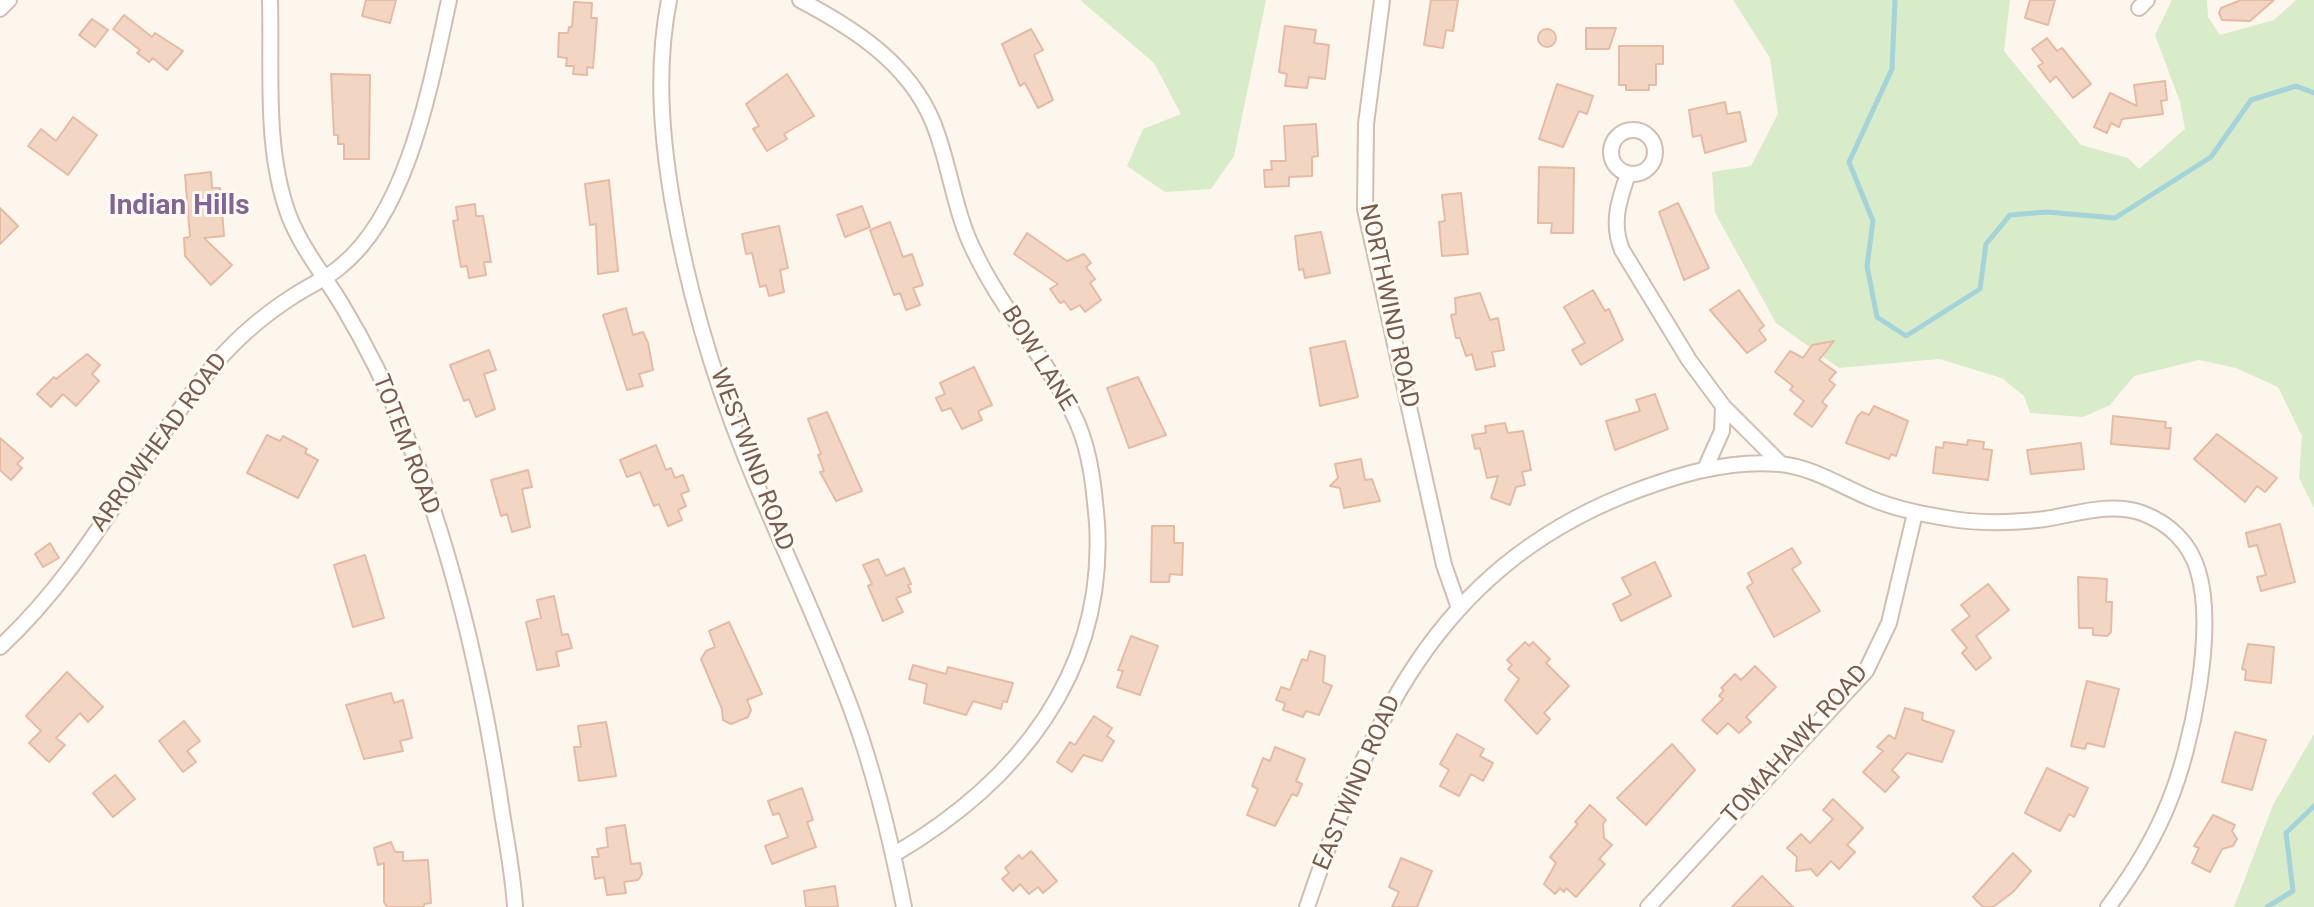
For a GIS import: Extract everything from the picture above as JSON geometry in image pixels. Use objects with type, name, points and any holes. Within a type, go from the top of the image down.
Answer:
[{"type":"street","points":[[0,9],[9,0]]},
{"type":"street","name":"TOTEM ROAD","points":[[270,0],[273,138],[280,185],[289,217],[377,369],[404,431],[428,499],[480,687],[515,907]]},
{"type":"street","name":"ARROWHEAD ROAD","points":[[0,647],[48,597],[207,373],[241,335],[271,310],[342,266],[360,245],[402,177],[430,85],[449,0]]},
{"type":"street","name":"WESTWIND ROAD","points":[[669,0],[660,68],[662,124],[677,227],[698,316],[745,457],[853,714],[893,855],[904,907]]},
{"type":"street","name":"BOW LANE","points":[[800,0],[873,45],[903,72],[925,104],[938,135],[969,240],[988,279],[1053,376],[1078,424],[1094,489],[1096,585],[1082,652],[1063,692],[1039,729],[1008,765],[924,837],[893,855]]},
{"type":"street","name":"NORTHWIND ROAD","points":[[1382,0],[1366,124],[1365,209],[1444,565],[1459,608]]},
{"type":"street","points":[[1628,174],[1616,215],[1619,241],[1682,348],[1723,406],[1781,464]]},
{"type":"street","points":[[1705,469],[1722,431],[1723,406]]},
{"type":"street","name":"EASTWIND ROAD","points":[[1307,907],[1374,736],[1423,650],[1459,608],[1509,561],[1551,531],[1608,502],[1660,481],[1705,469],[1781,464],[1915,513],[2001,522],[2121,508],[2145,514],[2165,524],[2190,551],[2200,583],[2203,640],[2189,737],[2168,804],[2148,847],[2108,907]]},
{"type":"street","name":"TOMAHAWK ROAD","points":[[1648,907],[1866,671],[1889,623],[1915,513]]},
{"type":"green space","points":[[1080,0],[1266,0],[1234,156],[1211,189],[1165,192],[1127,166],[1143,129],[1181,114],[1154,63]]},
{"type":"green space","points":[[1733,0],[2010,0],[2004,51],[2081,145],[2128,158],[2139,169],[2185,129],[2180,102],[2155,35],[2172,0],[2207,0],[2208,17],[2220,35],[2274,20],[2296,0],[2314,0],[2314,508],[2299,478],[2302,436],[2278,387],[2236,368],[2199,360],[2134,376],[2110,405],[2083,417],[2030,413],[2024,396],[2002,378],[1939,359],[1839,368],[1776,323],[1715,213],[1712,172],[1751,166],[1778,114],[1770,58]]},
{"type":"green space","points":[[2314,734],[2314,907],[2234,907],[2273,805]]},
{"type":"building","points":[[366,0],[396,0],[390,23],[362,16]]},
{"type":"building","points":[[1431,0],[1458,0],[1453,31],[1446,30],[1443,48],[1424,45]]},
{"type":"building","points":[[2030,0],[2055,0],[2048,25],[2025,18]]},
{"type":"building","points":[[2241,0],[2274,0],[2250,21],[2222,20],[2219,13],[2221,8]]},
{"type":"building","points":[[574,2],[592,3],[591,18],[597,18],[593,68],[587,67],[587,75],[573,74],[574,66],[566,66],[567,58],[558,57],[559,33],[568,33],[569,27],[572,27]]},
{"type":"building","points":[[124,15],[152,37],[155,33],[183,51],[167,70],[153,58],[149,62],[137,53],[140,50],[113,29]]},
{"type":"building","points":[[92,19],[108,30],[95,47],[79,35]]},
{"type":"building","points":[[1285,26],[1316,30],[1314,43],[1329,45],[1325,79],[1309,77],[1307,88],[1285,86],[1287,74],[1279,72]]},
{"type":"building","points":[[1586,28],[1616,28],[1609,49],[1586,49]]},
{"type":"building","points":[[1031,29],[1043,50],[1034,55],[1053,100],[1038,108],[1025,83],[1020,86],[1002,44]]},
{"type":"building","points":[[1543,29],[1551,29],[1556,38],[1554,45],[1543,47],[1538,42],[1538,34]]},
{"type":"building","points":[[2047,38],[2057,51],[2062,48],[2091,84],[2073,98],[2056,76],[2050,82],[2038,66],[2043,63],[2032,49]]},
{"type":"building","points":[[1619,46],[1663,46],[1663,64],[1656,64],[1656,85],[1649,85],[1649,90],[1626,90],[1626,85],[1619,85]]},
{"type":"building","points":[[331,74],[370,75],[369,159],[344,159],[344,144],[338,144],[338,135],[334,135]]},
{"type":"building","points":[[787,74],[814,116],[784,134],[787,139],[767,151],[753,129],[759,126],[746,104]]},
{"type":"building","points":[[2165,81],[2167,100],[2161,101],[2163,114],[2122,119],[2119,127],[2111,123],[2107,133],[2094,127],[2110,93],[2137,106],[2134,85]]},
{"type":"building","points":[[1557,84],[1593,96],[1587,114],[1579,111],[1563,147],[1539,139]]},
{"type":"building","points":[[1725,102],[1727,114],[1740,112],[1746,141],[1705,153],[1701,135],[1693,137],[1689,110]]},
{"type":"building","points":[[73,117],[97,135],[68,175],[28,146],[41,129],[56,141]]},
{"type":"building","points":[[1316,124],[1318,156],[1312,157],[1312,176],[1289,177],[1289,186],[1265,187],[1264,170],[1272,170],[1271,161],[1286,161],[1284,126]]},
{"type":"building","points":[[1539,167],[1574,168],[1573,233],[1551,233],[1552,223],[1538,223]]},
{"type":"building","points":[[211,172],[212,188],[220,188],[224,236],[204,238],[232,265],[211,285],[185,256],[184,238],[190,237],[185,175]]},
{"type":"building","points":[[609,180],[618,271],[598,274],[596,224],[590,225],[585,184]]},
{"type":"building","points":[[1461,193],[1468,254],[1442,256],[1439,222],[1445,221],[1442,195]]},
{"type":"building","points":[[1678,203],[1709,268],[1684,280],[1659,212]]},
{"type":"building","points":[[475,204],[476,216],[483,216],[491,262],[484,262],[486,275],[469,278],[467,266],[461,267],[453,221],[458,220],[456,207]]},
{"type":"building","points":[[862,206],[870,227],[845,237],[837,215]]},
{"type":"building","points":[[0,208],[18,226],[0,244]]},
{"type":"building","points":[[890,222],[903,257],[912,254],[923,285],[913,288],[920,305],[906,310],[900,293],[894,295],[870,230]]},
{"type":"building","points":[[779,226],[788,268],[780,270],[784,292],[769,296],[766,285],[760,287],[752,253],[746,254],[742,234]]},
{"type":"building","points":[[1321,232],[1330,273],[1305,278],[1303,269],[1299,270],[1295,236]]},
{"type":"building","points":[[1027,233],[1067,261],[1084,254],[1091,263],[1086,267],[1095,279],[1090,283],[1101,300],[1085,312],[1080,305],[1071,310],[1064,301],[1060,303],[1050,289],[1058,284],[1014,254]]},
{"type":"building","points":[[1593,290],[1605,311],[1609,309],[1623,340],[1581,365],[1572,350],[1585,343],[1564,307]]},
{"type":"building","points":[[1739,290],[1764,326],[1759,330],[1766,340],[1747,353],[1710,310]]},
{"type":"building","points":[[1480,293],[1490,320],[1498,318],[1504,350],[1492,352],[1495,366],[1476,370],[1472,354],[1466,356],[1460,338],[1456,338],[1451,315],[1456,314],[1455,298]]},
{"type":"building","points":[[626,308],[633,335],[643,332],[648,343],[653,370],[639,374],[643,386],[627,390],[603,315]]},
{"type":"building","points":[[1345,341],[1358,397],[1320,406],[1310,348]]},
{"type":"building","points":[[1834,341],[1819,360],[1836,372],[1829,380],[1835,385],[1822,402],[1827,406],[1812,427],[1794,414],[1804,401],[1790,390],[1793,386],[1775,372],[1790,351],[1803,358],[1812,345]]},
{"type":"building","points":[[489,350],[496,370],[484,374],[495,409],[476,417],[469,399],[464,401],[450,365]]},
{"type":"building","points":[[87,354],[100,365],[92,374],[99,381],[76,406],[63,394],[51,407],[37,394],[54,377],[56,379]]},
{"type":"building","points":[[974,367],[992,405],[978,411],[982,420],[962,429],[951,408],[942,411],[936,398],[945,394],[940,383]]},
{"type":"building","points":[[1138,377],[1166,435],[1129,448],[1107,388]]},
{"type":"building","points":[[1655,394],[1668,429],[1615,450],[1606,421],[1640,411],[1636,400]]},
{"type":"building","points":[[1874,406],[1908,421],[1896,456],[1891,454],[1889,459],[1846,443],[1857,417],[1862,412],[1869,415]]},
{"type":"building","points":[[827,412],[862,491],[836,501],[820,472],[824,471],[818,455],[821,454],[808,419]]},
{"type":"building","points":[[2113,416],[2166,422],[2165,428],[2171,428],[2169,449],[2111,444]]},
{"type":"building","points":[[1505,423],[1508,433],[1523,431],[1531,470],[1522,472],[1525,485],[1516,487],[1510,505],[1491,498],[1498,476],[1487,478],[1480,448],[1475,449],[1472,435],[1486,433],[1485,426]]},
{"type":"building","points":[[2217,434],[2277,478],[2265,492],[2257,486],[2245,502],[2194,459]]},
{"type":"building","points":[[267,435],[280,441],[283,436],[307,449],[305,453],[318,460],[298,498],[247,473]]},
{"type":"building","points":[[0,438],[23,458],[17,464],[22,468],[11,480],[0,470]]},
{"type":"building","points":[[1968,440],[1984,442],[1983,449],[1992,450],[1988,480],[1933,473],[1936,447],[1943,448],[1944,442],[1967,445]]},
{"type":"building","points":[[2081,443],[2084,469],[2031,474],[2027,450]]},
{"type":"building","points":[[656,445],[666,470],[671,468],[675,478],[683,475],[689,491],[681,494],[686,506],[678,510],[682,520],[668,526],[659,504],[654,506],[640,472],[627,477],[620,460]]},
{"type":"building","points":[[1361,459],[1365,480],[1372,479],[1380,501],[1344,508],[1340,488],[1330,486],[1338,478],[1335,464]]},
{"type":"building","points":[[528,470],[532,487],[522,489],[530,527],[512,532],[507,514],[501,516],[491,480]]},
{"type":"building","points":[[2280,524],[2295,582],[2261,591],[2257,577],[2266,575],[2257,545],[2249,547],[2246,533]]},
{"type":"building","points":[[1152,526],[1174,526],[1174,543],[1183,543],[1182,575],[1170,574],[1169,582],[1151,582]]},
{"type":"building","points":[[50,543],[59,558],[43,567],[35,554]]},
{"type":"building","points":[[1792,548],[1801,563],[1792,569],[1820,611],[1774,637],[1747,587],[1753,583],[1748,573]]},
{"type":"building","points":[[365,555],[384,618],[353,627],[334,565]]},
{"type":"building","points":[[878,559],[886,576],[904,568],[911,584],[908,585],[911,592],[896,598],[903,612],[883,621],[863,565]]},
{"type":"building","points":[[1655,562],[1671,596],[1621,621],[1613,604],[1631,595],[1622,578]]},
{"type":"building","points":[[2078,577],[2107,579],[2106,602],[2112,602],[2111,632],[2107,636],[2093,635],[2093,628],[2079,628]]},
{"type":"building","points":[[1988,584],[2009,610],[1976,636],[1991,658],[1976,670],[1962,653],[1967,648],[1952,630],[1970,616],[1961,605]]},
{"type":"building","points":[[554,596],[562,635],[568,634],[572,648],[556,652],[559,666],[537,670],[526,622],[541,618],[537,600]]},
{"type":"building","points":[[729,622],[762,694],[747,700],[751,710],[748,717],[731,724],[723,720],[722,709],[701,659],[706,651],[715,647],[709,631]]},
{"type":"building","points":[[1131,636],[1158,646],[1140,695],[1117,687],[1123,671],[1118,670]]},
{"type":"building","points":[[1525,642],[1529,646],[1533,642],[1550,659],[1546,663],[1569,686],[1544,713],[1550,719],[1537,734],[1505,700],[1519,679],[1508,669],[1512,665],[1507,660]]},
{"type":"building","points":[[2248,644],[2274,647],[2271,683],[2245,680],[2246,670],[2242,669]]},
{"type":"building","points":[[1310,651],[1325,656],[1323,682],[1332,686],[1319,715],[1306,711],[1303,717],[1283,710],[1285,703],[1276,700],[1281,687],[1290,690],[1302,659],[1307,661]]},
{"type":"building","points":[[913,665],[946,674],[948,667],[1013,683],[1007,702],[1003,701],[1001,709],[973,701],[966,715],[924,703],[927,684],[909,679]]},
{"type":"building","points":[[1755,666],[1776,687],[1746,717],[1751,722],[1739,733],[1728,723],[1717,734],[1702,720],[1723,699],[1719,696],[1724,690],[1721,688],[1735,674],[1741,680]]},
{"type":"building","points":[[67,672],[103,707],[88,722],[80,713],[56,738],[65,745],[49,762],[29,743],[41,731],[26,716]]},
{"type":"building","points":[[2087,681],[2119,689],[2104,747],[2087,743],[2085,749],[2071,746]]},
{"type":"building","points":[[391,693],[394,703],[403,700],[412,738],[400,741],[403,751],[364,759],[346,705]]},
{"type":"building","points":[[1905,708],[1923,713],[1922,720],[1954,731],[1942,762],[1907,753],[1892,770],[1899,777],[1885,792],[1863,772],[1883,751],[1877,747],[1889,735],[1895,739]]},
{"type":"building","points":[[1094,716],[1112,728],[1107,736],[1114,741],[1102,761],[1083,755],[1072,772],[1057,762],[1070,742],[1075,745]]},
{"type":"building","points":[[184,721],[200,741],[187,751],[196,762],[183,772],[159,741]]},
{"type":"building","points":[[606,722],[616,776],[579,781],[574,747],[581,747],[578,726]]},
{"type":"building","points":[[2235,732],[2266,740],[2252,790],[2222,782]]},
{"type":"building","points":[[1457,734],[1484,749],[1480,756],[1493,763],[1483,781],[1471,774],[1459,796],[1440,786],[1449,770],[1440,764]]},
{"type":"building","points":[[1672,744],[1695,770],[1646,825],[1617,798]]},
{"type":"building","points":[[1275,747],[1305,759],[1296,781],[1302,784],[1297,796],[1292,794],[1275,826],[1247,815],[1258,789],[1252,786],[1263,758],[1270,761]]},
{"type":"building","points":[[2047,768],[2088,788],[2074,817],[2069,814],[2060,831],[2025,813]]},
{"type":"building","points":[[115,775],[135,799],[113,817],[93,793]]},
{"type":"building","points":[[802,788],[813,820],[807,822],[816,847],[772,864],[765,846],[788,837],[779,813],[773,815],[768,801]]},
{"type":"building","points":[[1833,799],[1863,828],[1847,845],[1855,852],[1839,869],[1831,861],[1817,876],[1811,869],[1796,871],[1797,857],[1787,848],[1801,834],[1810,843],[1833,819],[1823,810]]},
{"type":"building","points":[[1590,805],[1606,820],[1603,824],[1604,838],[1612,845],[1599,859],[1605,864],[1576,897],[1566,888],[1564,892],[1560,888],[1555,894],[1544,884],[1556,863],[1550,857]]},
{"type":"building","points":[[2213,815],[2235,825],[2232,831],[2237,839],[2233,846],[2222,849],[2210,872],[2192,863],[2199,848],[2194,846]]},
{"type":"building","points":[[625,825],[631,864],[640,863],[642,874],[638,880],[624,882],[626,893],[607,895],[604,877],[595,879],[592,857],[599,857],[597,849],[608,847],[606,828]]},
{"type":"building","points":[[391,842],[395,852],[403,852],[403,861],[428,860],[431,903],[424,904],[424,907],[387,907],[384,902],[384,863],[378,865],[374,848]]},
{"type":"building","points":[[1031,851],[1057,881],[1043,893],[1038,887],[1029,894],[1020,884],[1013,891],[1002,879],[1009,873],[1005,868],[1019,855],[1022,859]]},
{"type":"building","points":[[2013,853],[2031,871],[2013,892],[1993,907],[1983,907],[1973,897]]},
{"type":"building","points":[[1401,858],[1432,871],[1417,907],[1392,907],[1399,892],[1389,887]]},
{"type":"building","points":[[1762,876],[1793,907],[1732,907]]},
{"type":"building","points":[[835,886],[838,907],[806,907],[804,891]]},
{"type":"waterway","points":[[1895,0],[1892,69],[1849,162],[1873,221],[1867,266],[1877,317],[1906,336],[1980,289],[1986,244],[2010,215],[2047,212],[2115,218],[2211,157],[2251,100],[2296,86],[2314,93]]},
{"type":"waterway","points":[[2267,907],[2293,891],[2286,833],[2314,806]]},
{"type":"district","name":"Indian Hills","points":[[179,207]]}]
